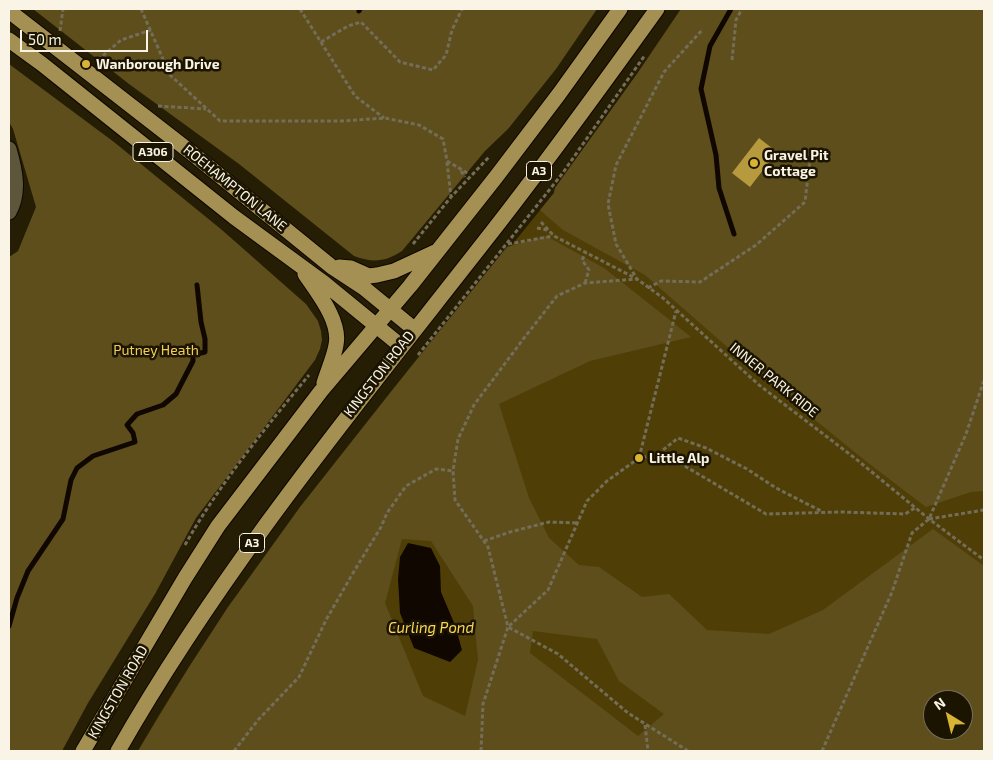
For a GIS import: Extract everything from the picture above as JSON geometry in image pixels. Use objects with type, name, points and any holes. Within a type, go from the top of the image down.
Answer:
[{"type":"highway","name":"KINGSTON ROAD","points":[[83,751],[185,578],[218,526],[321,391],[410,286],[559,94],[620,9]]},
{"type":"highway","name":"KINGSTON ROAD","points":[[118,751],[208,605],[273,513],[414,329],[484,242],[657,9]]},
{"type":"highway","name":"ROEHAMPTON LANE","points":[[9,12],[193,154],[332,267],[390,309]]},
{"type":"highway","name":"ROEHAMPTON LANE","points":[[9,40],[58,76],[234,217],[324,283],[376,327]]},
{"type":"highway","points":[[332,267],[351,268],[369,276],[377,275],[394,271],[437,251]]},
{"type":"highway","name":"A306","points":[[297,263],[320,296],[336,329],[337,344],[321,391]]},
{"type":"highway","name":"A306","points":[[390,309],[414,329]]},
{"type":"highway","name":"A306","points":[[376,327],[401,346]]},
{"type":"street","points":[[9,149],[15,170],[14,202],[9,212]]},
{"type":"path","points":[[60,34],[64,9]]},
{"type":"path","points":[[141,9],[170,75],[220,121],[342,121],[385,118],[420,125],[443,139],[451,197]]},
{"type":"path","points":[[300,9],[355,96],[385,118]]},
{"type":"path","points":[[321,42],[348,26],[361,22],[400,62],[433,70],[446,55],[452,30],[462,9]]},
{"type":"path","points":[[732,60],[736,20],[742,9]]},
{"type":"path","points":[[688,751],[628,713],[558,654],[508,627],[488,547],[455,500],[454,471],[458,439],[474,405],[557,296],[585,283],[637,279],[616,244],[608,204],[616,165],[664,72],[703,29]]},
{"type":"path","points":[[95,62],[121,40],[150,30]]},
{"type":"path","points":[[414,359],[562,174],[648,52]]},
{"type":"path","points":[[154,106],[207,108]]},
{"type":"path","points":[[410,247],[451,197],[495,152]]},
{"type":"path","points":[[648,288],[661,281],[700,282],[756,245],[805,202],[810,159]]},
{"type":"path","points":[[447,161],[469,174]]},
{"type":"path","points":[[461,170],[465,177]]},
{"type":"path","name":"INNER PARK RIDE","points":[[541,222],[554,236],[637,279],[676,310],[759,385],[984,560]]},
{"type":"path","points":[[537,228],[547,230]]},
{"type":"path","points":[[507,244],[554,236]]},
{"type":"path","points":[[585,283],[590,270],[582,260],[586,252]]},
{"type":"path","points":[[639,458],[676,310]]},
{"type":"path","points":[[822,751],[892,592],[912,533],[929,519],[966,434],[984,380]]},
{"type":"path","points":[[481,751],[483,704],[508,627],[548,590],[587,501],[607,481],[639,458],[657,454],[678,438],[706,448],[823,512]]},
{"type":"path","points":[[657,454],[683,465],[766,514],[823,512],[906,514],[915,508]]},
{"type":"path","points":[[234,751],[258,720],[299,676],[326,620],[381,527],[387,513],[406,486],[436,469],[454,471]]},
{"type":"path","points":[[929,519],[984,510]]},
{"type":"path","points":[[484,541],[548,522],[578,523]]},
{"type":"path","points":[[645,724],[648,751]]},
{"type":"shaded area","points":[[681,9],[984,9],[984,751],[138,751],[178,684],[266,555],[409,369],[507,247],[511,246],[554,193],[555,188]]},
{"type":"green space","points":[[33,9],[597,9],[556,69],[508,129],[485,151],[402,251],[384,259],[367,260],[354,256],[239,164],[129,84]]},
{"type":"green space","points":[[681,9],[984,9],[984,491],[971,492],[926,507],[756,372],[645,275],[563,230],[540,210],[554,193],[555,188]]},
{"type":"green space","name":"Putney Heath","points":[[9,64],[114,142],[222,230],[306,304],[318,321],[322,340],[315,360],[196,518],[155,594],[88,703],[62,751],[9,751],[9,257],[18,251],[36,207],[13,129],[9,122]]},
{"type":"green space","points":[[546,236],[604,268],[691,337],[590,361],[499,404],[529,498],[549,538],[579,565],[599,567],[642,597],[669,594],[707,630],[769,634],[823,610],[933,529],[984,566],[984,751],[138,751],[228,607],[300,507],[507,247]],"holes":[[[402,539],[431,541],[473,606],[478,660],[465,716],[423,696],[385,603]],[[533,631],[597,639],[619,681],[664,714],[638,736],[530,653]]]},
{"type":"water","name":"Curling Pond","points":[[408,543],[431,548],[440,566],[441,592],[455,625],[462,650],[450,662],[414,648],[400,613],[398,579],[400,557]]},
{"type":"building","name":"Gravel Pit Cottage","points":[[759,138],[777,152],[750,187],[732,173]]},
{"type":"waterway","points":[[731,9],[710,46],[701,89],[716,155],[719,188],[734,234]]},
{"type":"waterway","points":[[9,626],[17,598],[28,571],[63,519],[71,480],[77,468],[93,456],[135,442],[133,433],[127,425],[137,414],[163,405],[176,394],[193,361],[193,355],[205,352],[205,339],[197,285]]},
{"type":"place","name":"Wanborough Drive","points":[[86,64]]},
{"type":"place","name":"Gravel Pit Cottage","points":[[754,163]]},
{"type":"place","name":"Little Alp","points":[[639,458]]}]
